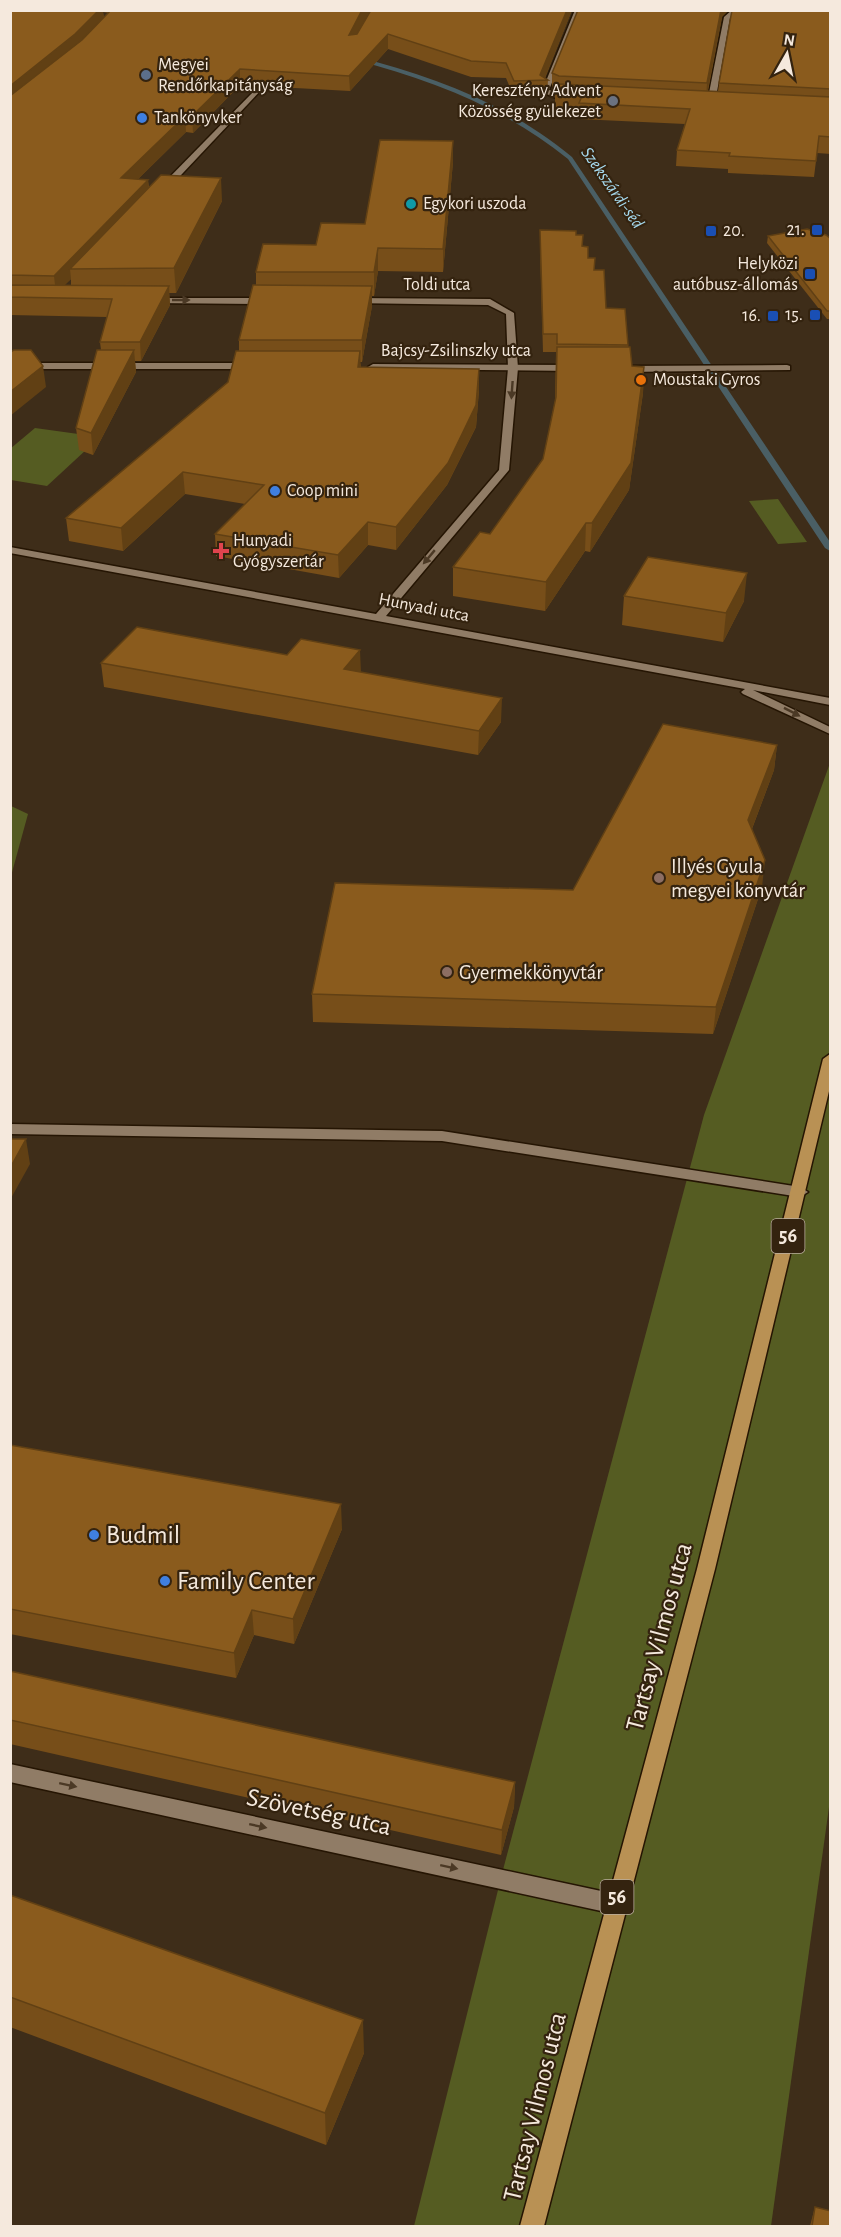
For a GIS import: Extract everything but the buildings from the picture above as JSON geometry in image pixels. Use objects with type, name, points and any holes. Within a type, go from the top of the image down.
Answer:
[{"type":"main road","name":"Tartsay Vilmos utca","points":[[532,2226],[615,1904],[700,1590],[831,1059]]},
{"type":"street","points":[[578,10],[545,91],[557,96],[580,97]]},
{"type":"street","points":[[711,103],[727,17],[735,12],[749,10]]},
{"type":"street","points":[[157,195],[260,88]]},
{"type":"street","points":[[699,102],[722,104]]},
{"type":"street","points":[[146,300],[275,301]]},
{"type":"street","name":"Toldi utca","points":[[346,301],[490,302],[510,313],[513,368],[504,470],[378,618]]},
{"type":"street","points":[[10,366],[266,366]]},
{"type":"street","name":"Bajcsy-Zsilinszky utca","points":[[367,367],[581,368]]},
{"type":"street","points":[[615,369],[786,368]]},
{"type":"street","name":"Hunyadi utca","points":[[10,550],[831,701]]},
{"type":"street","points":[[719,681],[781,706],[831,731]]},
{"type":"street","points":[[10,1129],[441,1136],[800,1192]]},
{"type":"street","name":"Szövetség utca","points":[[10,1773],[615,1904]]},
{"type":"green space","points":[[35,428],[100,437],[47,486],[11,480],[10,449]]},
{"type":"green space","points":[[778,499],[807,542],[778,544],[749,501]]},
{"type":"green space","points":[[830,763],[830,1800],[771,2226],[414,2226],[504,1866],[704,1115]]},
{"type":"green space","points":[[10,806],[28,814],[11,876]]},
{"type":"waterway","name":"Szekszárdi-séd","points":[[357,59],[443,84],[470,95],[523,123],[570,158],[830,548]]},
{"type":"place","name":"Megyei Rendőrkapitányság","points":[[146,75]]},
{"type":"place","name":"Keresztény Advent Közösség gyülekezet","points":[[613,101]]},
{"type":"place","name":"Tankönyvker","points":[[142,118]]},
{"type":"place","name":"Egykori uszoda","points":[[411,204]]},
{"type":"place","name":"21.","points":[[817,230]]},
{"type":"place","name":"20.","points":[[711,231]]},
{"type":"place","name":"Helyközi autóbusz-állomás","points":[[810,274]]},
{"type":"place","name":"15.","points":[[815,315]]},
{"type":"place","name":"16.","points":[[773,316]]},
{"type":"place","name":"Moustaki Gyros","points":[[641,380]]},
{"type":"place","name":"Coop mini","points":[[275,491]]},
{"type":"place","name":"Hunyadi Gyógyszertár","points":[[221,551]]},
{"type":"place","name":"Illyés Gyula megyei könyvtár","points":[[659,878]]},
{"type":"place","name":"Gyermekkönyvtár","points":[[447,972]]},
{"type":"place","name":"Budmil","points":[[94,1535]]},
{"type":"place","name":"Family Center","points":[[165,1581]]}]
